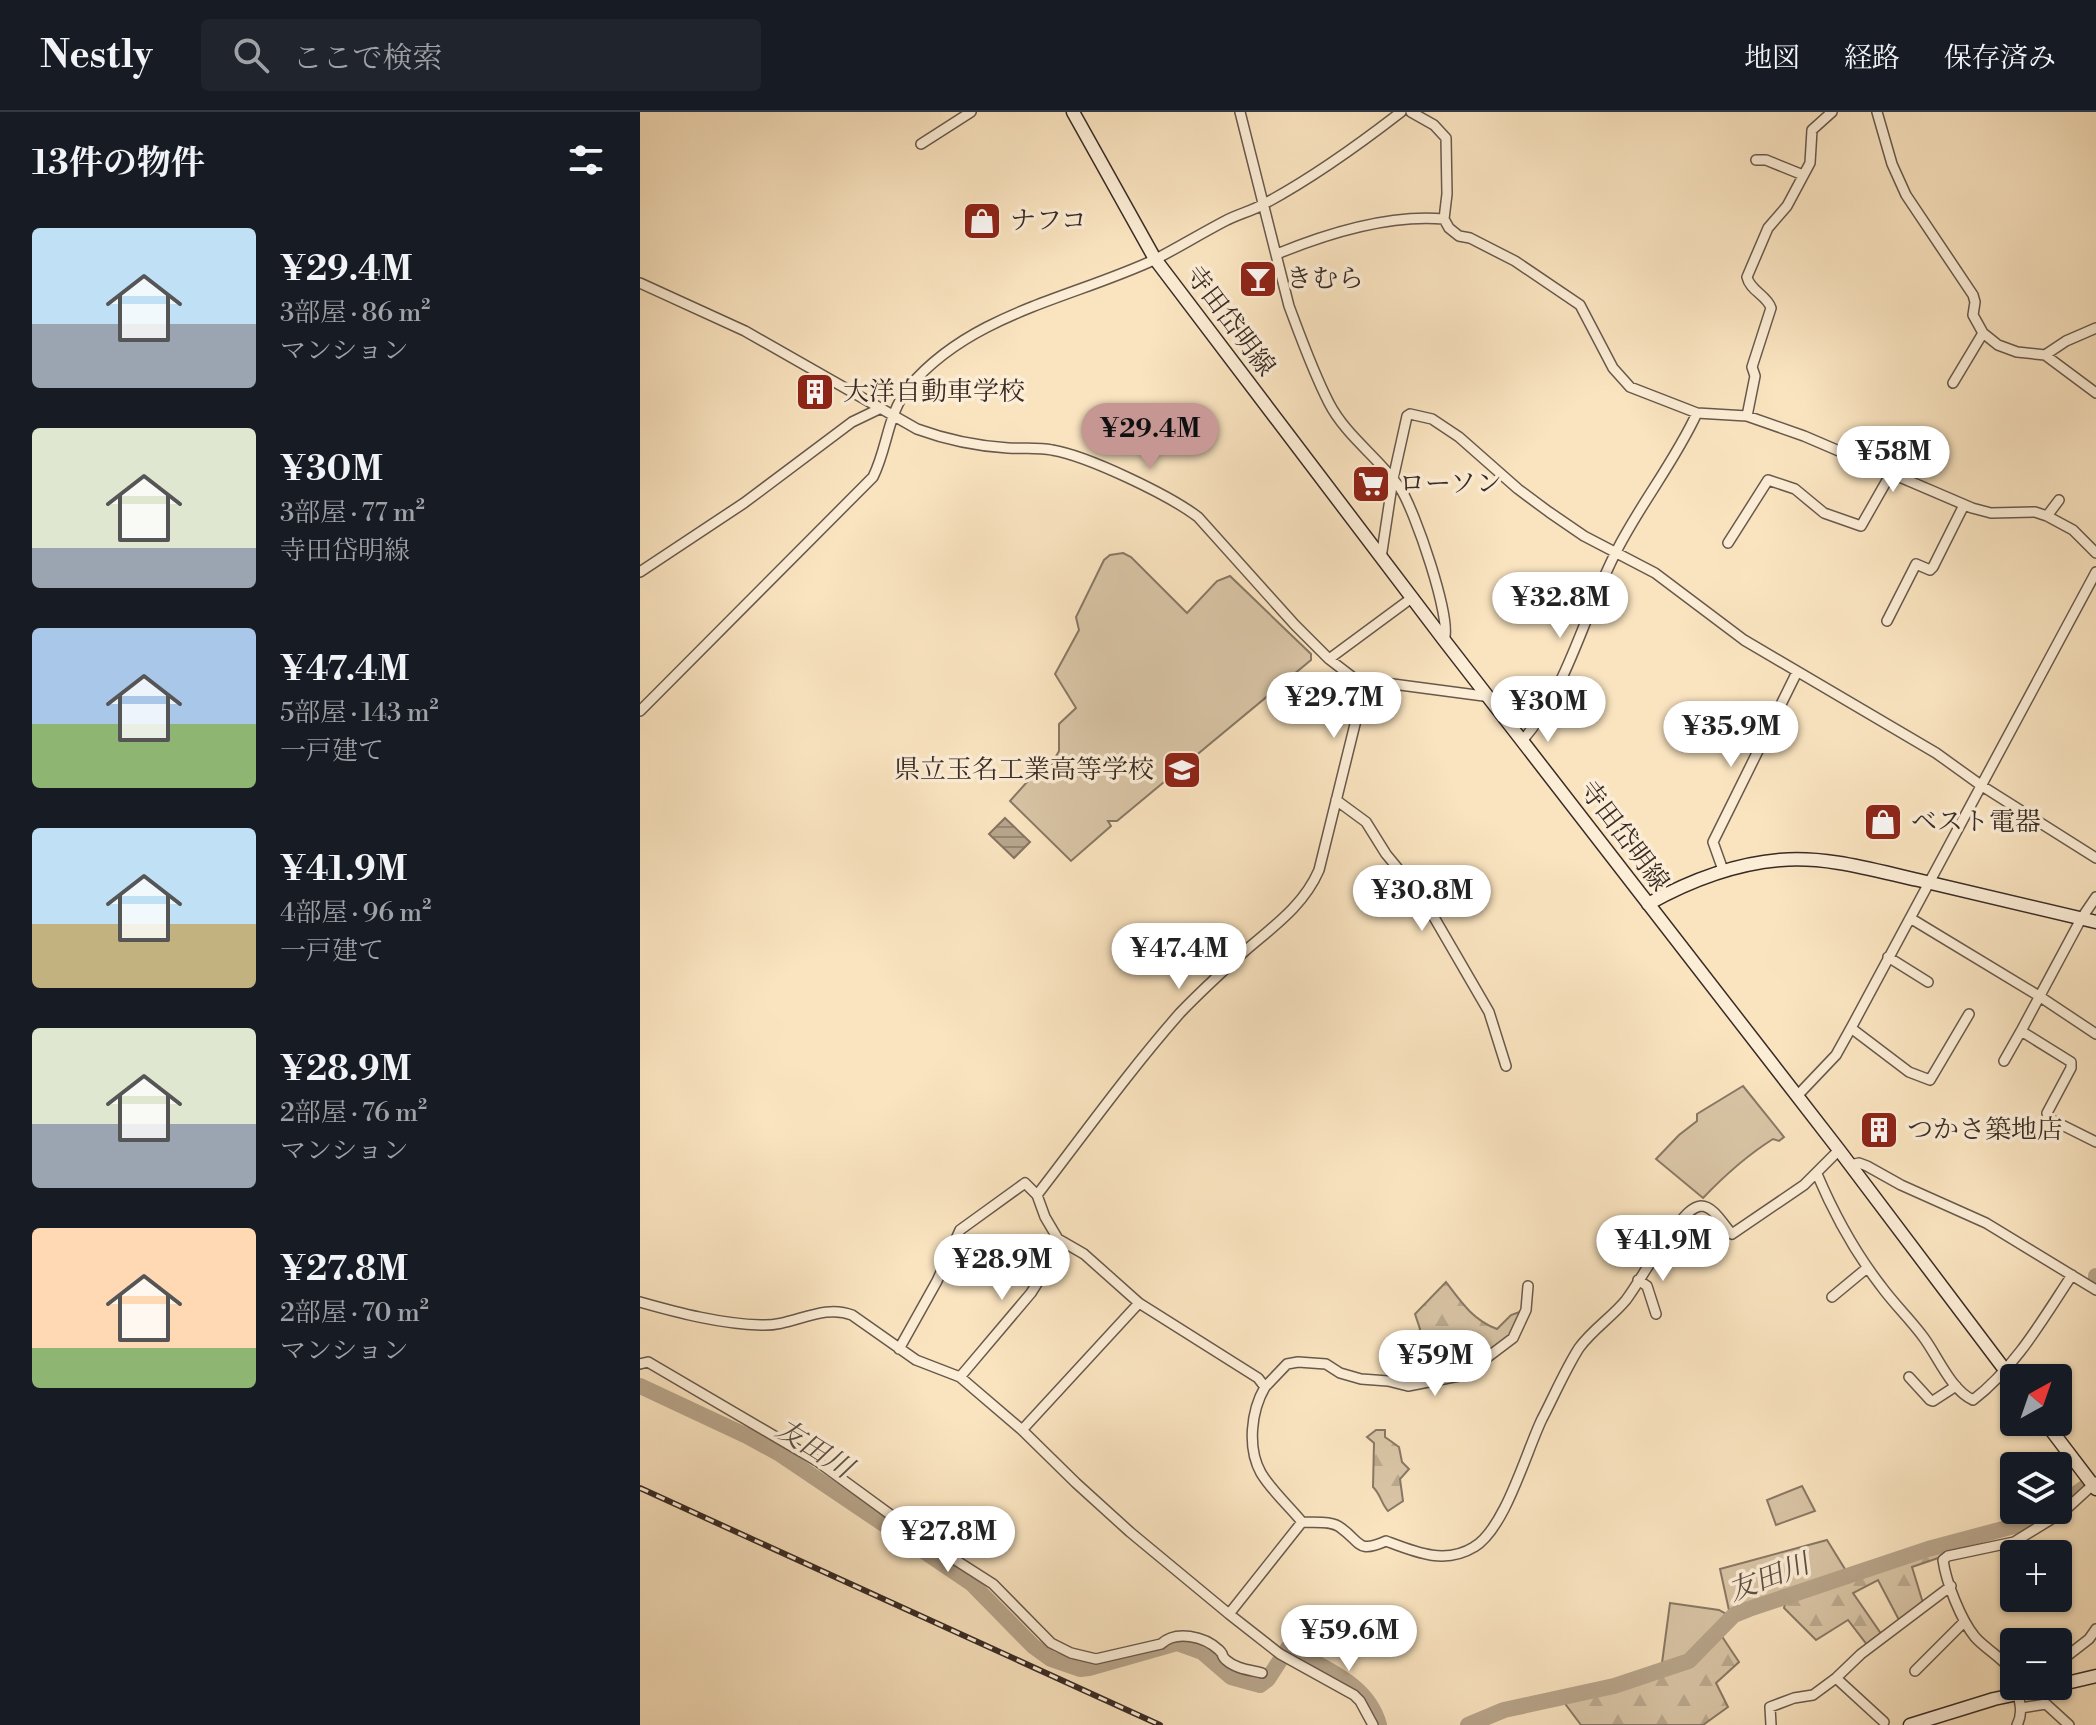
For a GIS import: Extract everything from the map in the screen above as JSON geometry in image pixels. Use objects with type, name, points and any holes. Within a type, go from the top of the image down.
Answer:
[{"type":"main road","name":"寺田岱明線","points":[[1073,112],[1155,259],[2000,1364]]},
{"type":"main road","points":[[1648,904],[1680,886],[1723,870],[1779,860],[1815,860],[1928,882],[2096,922]]},
{"type":"main road","points":[[2056,1436],[2095,1486]]},
{"type":"main road","points":[[2072,1682],[2096,1676]]},
{"type":"main road","points":[[1910,1725],[2000,1698]]},
{"type":"street","points":[[921,144],[971,112]]},
{"type":"street","points":[[1240,112],[1289,306],[1330,405],[1351,434],[1402,491],[1424,543],[1445,618],[1447,633],[1444,640]]},
{"type":"street","points":[[640,711],[873,477],[880,462],[891,416],[908,389],[964,341],[1049,299],[1155,259],[1264,204],[1401,112]]},
{"type":"street","points":[[1411,112],[1434,125],[1446,138],[1444,219],[1459,236],[1483,244],[1515,261],[1580,305],[1613,368],[1630,387],[1697,413],[1747,416],[1816,441],[1964,505],[1991,513],[2035,512],[2047,516],[2073,530],[2096,553]]},
{"type":"street","points":[[1747,416],[1755,376],[1752,367],[1771,308],[1769,302],[1749,284],[1747,277],[1768,228],[1787,206],[1810,163],[1812,130],[1832,112]]},
{"type":"street","points":[[1877,112],[1892,164],[1906,195],[1973,295],[1973,315],[1983,333],[1998,345],[2017,352],[2045,355],[2096,393]]},
{"type":"street","points":[[1756,160],[1766,160],[1803,175]]},
{"type":"street","points":[[1277,254],[1318,237],[1358,228],[1444,219]]},
{"type":"street","points":[[640,283],[745,331],[891,416],[945,439],[1005,448],[1052,450],[1127,478],[1183,505],[1198,517],[1230,556],[1329,659],[1355,679],[1491,697]]},
{"type":"street","points":[[2045,355],[2066,341],[2096,328]]},
{"type":"street","points":[[1953,383],[1983,333]]},
{"type":"street","points":[[640,572],[744,503],[852,422],[879,409]]},
{"type":"street","points":[[1522,741],[1541,720],[1616,551],[1687,436],[1697,413]]},
{"type":"street","points":[[1381,558],[1393,479],[1407,416],[1432,419],[1475,448],[1518,489],[1584,536],[1655,573],[1726,628],[1936,753],[2096,858]]},
{"type":"street","points":[[1728,543],[1768,480],[1795,489],[1824,513],[1861,526],[1890,475]]},
{"type":"street","points":[[2047,516],[2059,500]]},
{"type":"street","points":[[1887,621],[1916,564],[1930,570],[1933,567],[1964,505]]},
{"type":"street","points":[[1797,1096],[1836,1055],[2096,572]]},
{"type":"street","points":[[1329,659],[1413,597]]},
{"type":"street","points":[[1723,870],[1713,842],[1797,672]]},
{"type":"street","points":[[1037,1195],[1182,1012],[1300,903],[1319,870],[1358,712],[1355,679]]},
{"type":"street","points":[[1336,800],[1366,822],[1386,854],[1424,900],[1489,1012],[1506,1066]]},
{"type":"street","points":[[2004,1061],[2096,897]]},
{"type":"street","points":[[1910,918],[2096,1034]]},
{"type":"street","points":[[1888,957],[1928,982]]},
{"type":"street","points":[[1851,1028],[1909,1072],[1930,1080],[1969,1014]]},
{"type":"street","points":[[2021,1031],[2071,1062],[2071,1068],[2047,1113],[2048,1118],[2096,1142]]},
{"type":"street","points":[[1528,1286],[1526,1310],[1513,1338],[1464,1375],[1408,1386],[1361,1379],[1340,1373],[1326,1364],[1287,1364],[1265,1387],[1256,1402],[1254,1450],[1261,1473],[1302,1522],[1341,1527],[1360,1545],[1373,1547],[1386,1541],[1415,1553],[1435,1557],[1476,1547],[1501,1516],[1541,1422],[1579,1349],[1625,1301],[1659,1247],[1692,1209],[1702,1206],[1710,1209],[1732,1234],[1817,1174],[1839,1150]]},
{"type":"street","points":[[1850,1165],[1859,1163],[1867,1166],[1901,1185],[1986,1223],[2096,1290]]},
{"type":"street","points":[[1817,1174],[1832,1209],[1867,1268],[1922,1335],[1956,1386],[1973,1400],[2000,1373]]},
{"type":"street","points":[[899,1349],[937,1281],[960,1230],[1025,1183],[1037,1195],[1058,1239],[1084,1254],[1139,1303],[1258,1378],[1265,1387]]},
{"type":"street","points":[[960,1377],[1031,1293],[1063,1242]]},
{"type":"street","points":[[1832,1297],[1867,1268]]},
{"type":"street","points":[[2008,1364],[2035,1332],[2072,1275]]},
{"type":"street","points":[[1638,1280],[1647,1286],[1656,1314]]},
{"type":"street","points":[[640,1302],[709,1318],[764,1326],[841,1311],[852,1315],[916,1360],[960,1377],[1022,1430],[1130,1532],[1229,1614],[1282,1656],[1354,1695],[1373,1725]]},
{"type":"street","points":[[1022,1430],[1139,1303]]},
{"type":"street","points":[[640,1364],[648,1362],[817,1461],[932,1545],[993,1584],[1051,1643],[1071,1653],[1096,1659],[1161,1644],[1168,1638],[1194,1636],[1218,1649],[1226,1660],[1239,1668],[1262,1673]]},
{"type":"street","points":[[1909,1377],[1933,1401],[1956,1386]]},
{"type":"street","points":[[2000,1659],[1976,1638],[1964,1622],[1943,1560],[1948,1556],[2014,1542],[2063,1512],[2095,1486]]},
{"type":"street","points":[[1229,1614],[1302,1522]]},
{"type":"street","points":[[1771,1725],[1770,1707],[1813,1695],[1861,1654],[1951,1586]]},
{"type":"street","points":[[1915,1671],[1964,1622]]},
{"type":"street","points":[[2072,1652],[2096,1629]]},
{"type":"street","points":[[1836,1678],[1884,1722]]},
{"type":"street","points":[[2017,1725],[2021,1717],[2019,1700]]},
{"type":"street","points":[[2032,1700],[2046,1704],[2069,1725]]},
{"type":"green space","points":[[1123,553],[1131,557],[1187,613],[1217,581],[1230,576],[1311,654],[1311,660],[1117,821],[1108,821],[1111,826],[1071,861],[1010,801],[1045,762],[1050,767],[1059,751],[1059,724],[1076,708],[1055,674],[1079,630],[1076,617],[1104,560],[1110,555]]},
{"type":"green space","points":[[1743,1086],[1784,1137],[1779,1141],[1773,1139],[1754,1152],[1703,1198],[1656,1159],[1697,1121],[1697,1114]]},
{"type":"green space","points":[[1446,1282],[1474,1315],[1497,1329],[1511,1315],[1525,1310],[1511,1337],[1462,1374],[1448,1374],[1448,1368],[1429,1342],[1417,1339],[1420,1329],[1415,1314]]},
{"type":"green space","points":[[1376,1430],[1385,1430],[1385,1437],[1399,1447],[1402,1462],[1409,1469],[1400,1479],[1403,1501],[1388,1511],[1373,1487],[1374,1443],[1367,1437]]},
{"type":"green space","points":[[1802,1486],[1815,1511],[1776,1525],[1767,1500]]},
{"type":"green space","points":[[1827,1540],[1848,1574],[1730,1615],[1720,1569]]},
{"type":"green space","points":[[1953,1543],[1950,1554],[1912,1567],[1923,1603],[1899,1620],[1878,1580],[1853,1593],[1882,1635],[1868,1646],[1848,1620],[1816,1640],[1784,1608],[1786,1600],[1801,1594]]},
{"type":"green space","points":[[1670,1603],[1719,1610],[1728,1615],[1688,1658],[1662,1663]]},
{"type":"green space","points":[[1721,1635],[1739,1662],[1716,1683],[1728,1707],[1703,1725],[1581,1725],[1563,1701],[1602,1693],[1692,1663]]},
{"type":"shaded area","points":[[1005,818],[1030,842],[1014,858],[989,834]]},
{"type":"waterway","name":"友田川","points":[[2096,1276],[2096,1282]]},
{"type":"waterway","name":"友田川","points":[[640,1386],[780,1454],[971,1583],[1033,1646],[1051,1659],[1080,1669],[1089,1668],[1177,1643],[1202,1652],[1231,1677],[1260,1685],[1268,1679],[1288,1648],[1355,1687],[1373,1710],[1379,1725]]},
{"type":"waterway","name":"友田川","points":[[2072,1497],[2084,1488]]},
{"type":"waterway","name":"友田川","points":[[1468,1725],[1504,1710],[1614,1686],[1689,1661],[1734,1615],[1928,1549],[2022,1524]]},
{"type":"railway","points":[[640,1488],[1160,1725]]},
{"type":"place","name":"ナフコ","points":[[982,221]]},
{"type":"place","name":"きむら","points":[[1258,279]]},
{"type":"place","name":"大洋自動車学校","points":[[815,392]]},
{"type":"place","name":"ローソン","points":[[1371,484]]},
{"type":"place","name":"県立玉名工業高等学校","points":[[1182,770]]},
{"type":"place","name":"ベスト電器","points":[[1883,822]]},
{"type":"place","name":"つかさ築地店","points":[[1879,1130]]}]
